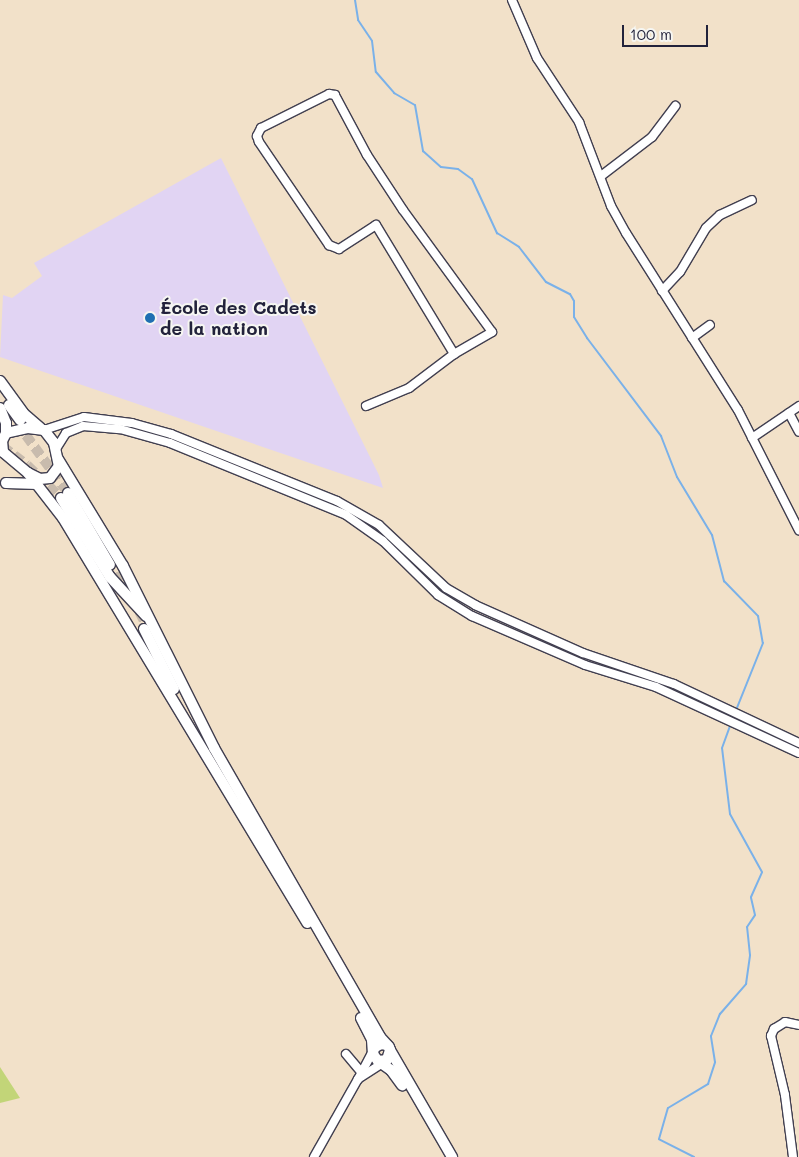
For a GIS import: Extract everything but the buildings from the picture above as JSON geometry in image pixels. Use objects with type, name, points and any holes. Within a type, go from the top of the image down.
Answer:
[{"type":"main road","points":[[0,381],[42,429],[93,512],[144,628],[207,757],[359,1013],[372,1040],[377,1057],[402,1084],[444,1157]]},
{"type":"main road","points":[[0,393],[18,421],[0,398]]},
{"type":"main road","points":[[0,408],[6,422],[2,446],[3,456],[40,479],[50,478],[58,469],[57,454]]},
{"type":"main road","points":[[3,435],[17,429],[42,429]]},
{"type":"main road","points":[[28,473],[144,628]]},
{"type":"main road","points":[[6,483],[37,484]]},
{"type":"main road","points":[[64,495],[114,589],[144,628]]},
{"type":"main road","points":[[64,495],[113,581],[144,628],[452,1157]]},
{"type":"main road","points":[[64,495],[117,573]]},
{"type":"main road","points":[[377,1057],[378,1044],[388,1047]]},
{"type":"main road","points":[[377,1057],[389,1058],[388,1047]]},
{"type":"street","points":[[512,0],[537,58],[579,122],[615,213],[752,438],[797,521],[799,530]]},
{"type":"street","points":[[366,406],[410,388],[454,354],[492,332],[403,210],[367,155],[335,95],[329,94],[261,128],[257,136],[259,142],[329,245],[339,249],[376,226],[454,354]]},
{"type":"street","points":[[601,176],[652,137],[675,106]]},
{"type":"street","points":[[662,291],[680,272],[706,228],[720,216],[752,200]]},
{"type":"street","points":[[692,338],[710,325]]},
{"type":"street","points":[[752,438],[799,406]]},
{"type":"street","points":[[789,414],[799,432]]},
{"type":"street","points":[[42,429],[84,417],[132,423],[171,434],[337,501],[379,525],[432,576],[463,599],[590,656],[674,684],[799,743]]},
{"type":"street","points":[[57,454],[66,432],[83,426],[120,429],[179,446],[346,515],[373,533],[449,604],[585,665],[663,689],[799,754]]},
{"type":"street","points":[[792,1157],[785,1095],[771,1036],[774,1029],[785,1022],[799,1025]]},
{"type":"street","points":[[346,1054],[361,1075]]},
{"type":"street","points":[[314,1157],[361,1075],[377,1057]]},
{"type":"street","points":[[361,1075],[377,1057]]},
{"type":"shaded area","name":"École des Cadets de la nation","points":[[221,158],[379,475],[383,488],[0,357],[3,295],[12,298],[42,276],[34,263]]},
{"type":"green space","points":[[0,1067],[20,1098],[0,1103]]},
{"type":"waterway","points":[[355,0],[358,20],[372,41],[376,72],[394,93],[415,105],[423,151],[441,167],[458,169],[472,179],[497,233],[519,247],[546,282],[570,294],[574,301],[574,317],[587,338],[661,436],[677,477],[712,535],[724,581],[758,616],[763,643],[736,710]]},
{"type":"waterway","points":[[694,1157],[659,1139],[668,1108],[708,1084],[715,1062],[711,1036],[720,1014],[746,984],[750,955],[747,927],[755,915],[751,897],[762,872],[730,814],[722,748],[731,723]]},
{"type":"tunnel","points":[[17,423],[68,493]]},
{"type":"tunnel","points":[[2,446],[27,465],[61,498]]},
{"type":"tunnel","points":[[119,571],[147,627]]},
{"type":"place","name":"École des Cadets de la nation","points":[[150,318]]}]
